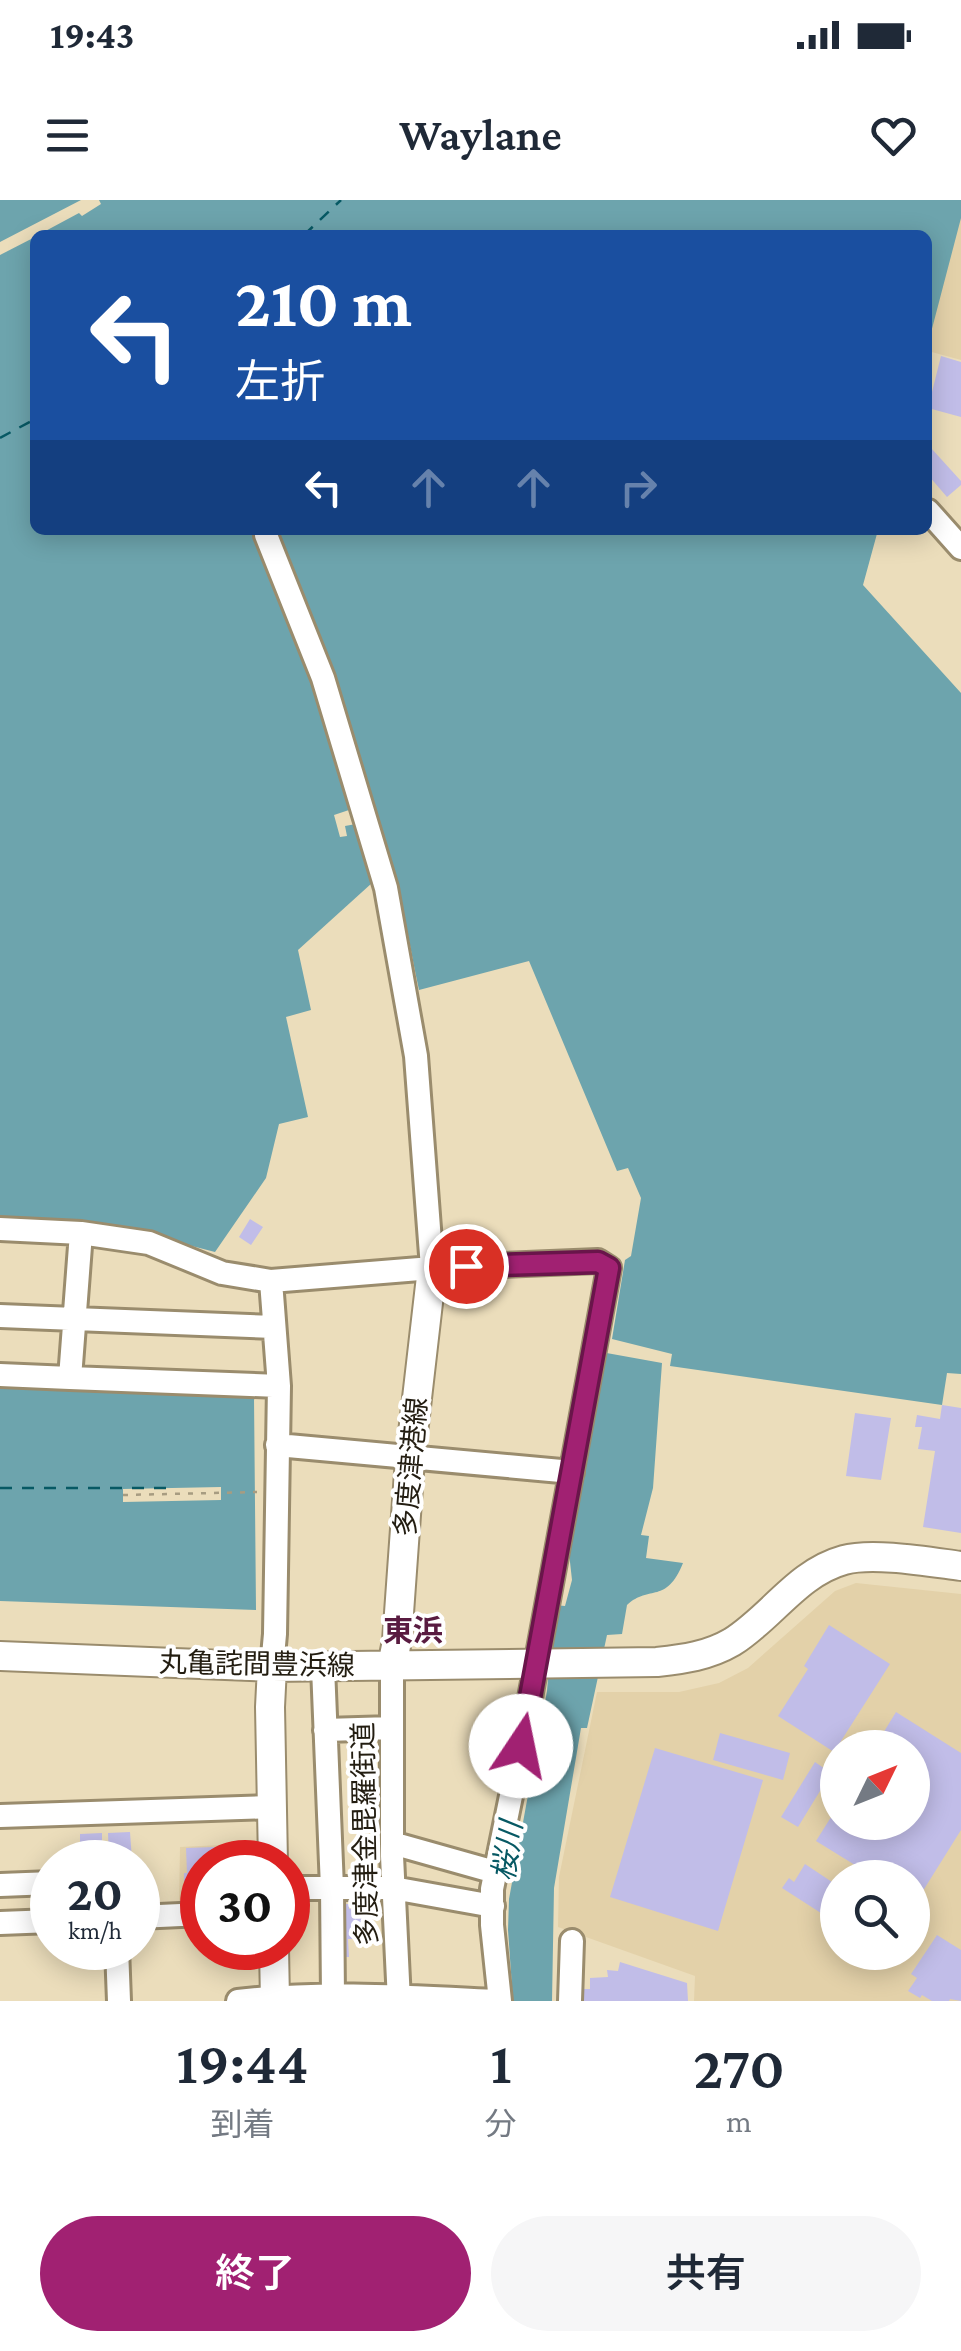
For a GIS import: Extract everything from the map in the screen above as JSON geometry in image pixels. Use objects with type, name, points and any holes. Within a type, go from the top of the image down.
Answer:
[{"type":"main road","name":"多度津港線","points":[[392,1666],[432,1268]]},
{"type":"main road","name":"丸亀詫間豊浜線","points":[[0,1656],[272,1667],[657,1662],[696,1658],[736,1640],[824,1566],[850,1558],[900,1558],[961,1566]]},
{"type":"main road","points":[[272,1667],[273,1840]]},
{"type":"main road","points":[[274,1970],[275,1999]]},
{"type":"street","points":[[932,515],[961,548]]},
{"type":"street","points":[[266,535],[323,678],[386,888],[416,1056],[432,1268]]},
{"type":"street","points":[[0,1229],[81,1233],[148,1243],[222,1273],[271,1281],[432,1268],[598,1262],[609,1268],[492,1889],[498,2001],[333,1997],[238,2001]]},
{"type":"street","points":[[70,1378],[81,1233]]},
{"type":"street","points":[[271,1281],[278,1386],[272,1667]]},
{"type":"street","points":[[0,1316],[274,1327]]},
{"type":"street","points":[[0,1375],[278,1386]]},
{"type":"street","points":[[277,1446],[572,1472]]},
{"type":"street","name":"多度津金毘羅街道","points":[[392,1666],[393,1888],[400,1999]]},
{"type":"street","points":[[322,1667],[333,1997]]},
{"type":"street","points":[[325,1730],[392,1728]]},
{"type":"street","points":[[0,1816],[273,1807]]},
{"type":"street","points":[[392,1842],[495,1872]]},
{"type":"street","points":[[0,1885],[30,1884]]},
{"type":"street","points":[[310,1888],[393,1888],[494,1906]]},
{"type":"street","points":[[0,1923],[30,1921]]},
{"type":"street","points":[[570,2001],[572,1941]]},
{"type":"street","points":[[118,1970],[120,2001]]},
{"type":"path","points":[[124,1495],[261,1492]]},
{"type":"shaded area","points":[[961,202],[961,360],[932,352],[932,315]]},
{"type":"shaded area","points":[[856,1583],[961,1594],[961,2001],[694,2001],[695,1976],[558,1927],[559,1877],[597,1692],[679,1692],[719,1683],[748,1668],[835,1591]]},
{"type":"water","points":[[0,200],[81,200],[0,242]]},
{"type":"water","points":[[99,200],[961,200],[961,218],[932,329],[932,230],[47,230],[101,204]]},
{"type":"water","points":[[30,240],[30,535],[255,535],[324,712],[352,809],[334,815],[340,837],[347,836],[345,826],[356,824],[372,883],[298,950],[311,1010],[286,1017],[308,1117],[279,1124],[266,1178],[215,1252],[161,1238],[0,1222],[0,255]]},
{"type":"water","points":[[278,535],[877,535],[863,585],[961,693],[961,1374],[947,1373],[942,1405],[670,1366],[672,1354],[612,1339],[625,1260],[631,1256],[641,1198],[628,1168],[617,1171],[529,961],[419,990],[383,834],[357,745]]},
{"type":"water","points":[[601,1352],[662,1363],[653,1488],[641,1535],[649,1536],[646,1558],[683,1563],[664,1589],[627,1605],[622,1634],[607,1635],[587,1728],[581,1728],[554,1888],[552,2001],[513,2001],[509,1899],[547,1691],[554,1605],[565,1606],[572,1580],[567,1535]]},
{"type":"water","points":[[0,1388],[254,1398],[256,1610],[0,1601]]},
{"type":"pier","points":[[221,1487],[221,1500],[123,1502],[123,1489]]},
{"type":"building","points":[[941,356],[961,362],[961,417],[932,409]]},
{"type":"building","points":[[932,449],[961,481],[947,497],[932,480]]},
{"type":"building","points":[[250,1219],[263,1227],[251,1245],[239,1237]]},
{"type":"building","points":[[942,1405],[961,1408],[961,1533],[923,1527],[935,1451],[918,1449],[922,1427],[915,1427],[917,1415],[940,1419]]},
{"type":"building","points":[[855,1413],[891,1418],[881,1480],[846,1476]]},
{"type":"building","points":[[829,1625],[890,1664],[848,1730],[820,1730],[820,1743],[778,1716],[808,1669],[804,1666]]},
{"type":"building","points":[[896,1712],[925,1730],[885,1730]]},
{"type":"building","points":[[720,1733],[790,1753],[783,1780],[713,1760]]},
{"type":"building","points":[[930,1733],[961,1753],[961,1830],[930,1880],[930,1860],[847,1860],[816,1841],[820,1835],[820,1840],[930,1840]]},
{"type":"building","points":[[655,1748],[763,1780],[718,1931],[610,1897]]},
{"type":"building","points":[[815,1762],[820,1765],[820,1791],[798,1827],[781,1817]]},
{"type":"building","points":[[130,1832],[131,1840],[108,1840],[108,1833]]},
{"type":"building","points":[[102,1833],[102,1840],[80,1840],[80,1834]]},
{"type":"building","points":[[805,1864],[820,1874],[820,1912],[782,1888],[789,1878],[794,1882]]},
{"type":"building","points":[[338,1904],[349,1904],[349,1909],[361,1908],[362,1928],[354,1928],[355,1939],[348,1939],[349,1957],[340,1957]]},
{"type":"building","points":[[937,1935],[961,1950],[961,2001],[932,2001],[908,1991],[917,1978],[911,1974],[914,1970],[930,1970],[930,1946]]},
{"type":"building","points":[[620,1962],[687,1983],[688,2001],[584,2001],[584,1989],[590,1989],[590,1978],[608,1977],[607,1970],[618,1971]]},
{"type":"ferry route","points":[[309,230],[341,200]]},
{"type":"ferry route","points":[[0,438],[30,422]]},
{"type":"ferry route","points":[[0,1488],[166,1488]]},
{"type":"district","name":"東浜","points":[[413,1630]]},
{"type":"route","points":[[466,1266],[598,1262],[609,1268],[521,1746]]},
{"type":"water label","name":"桜川","points":[[507,1851]]}]
